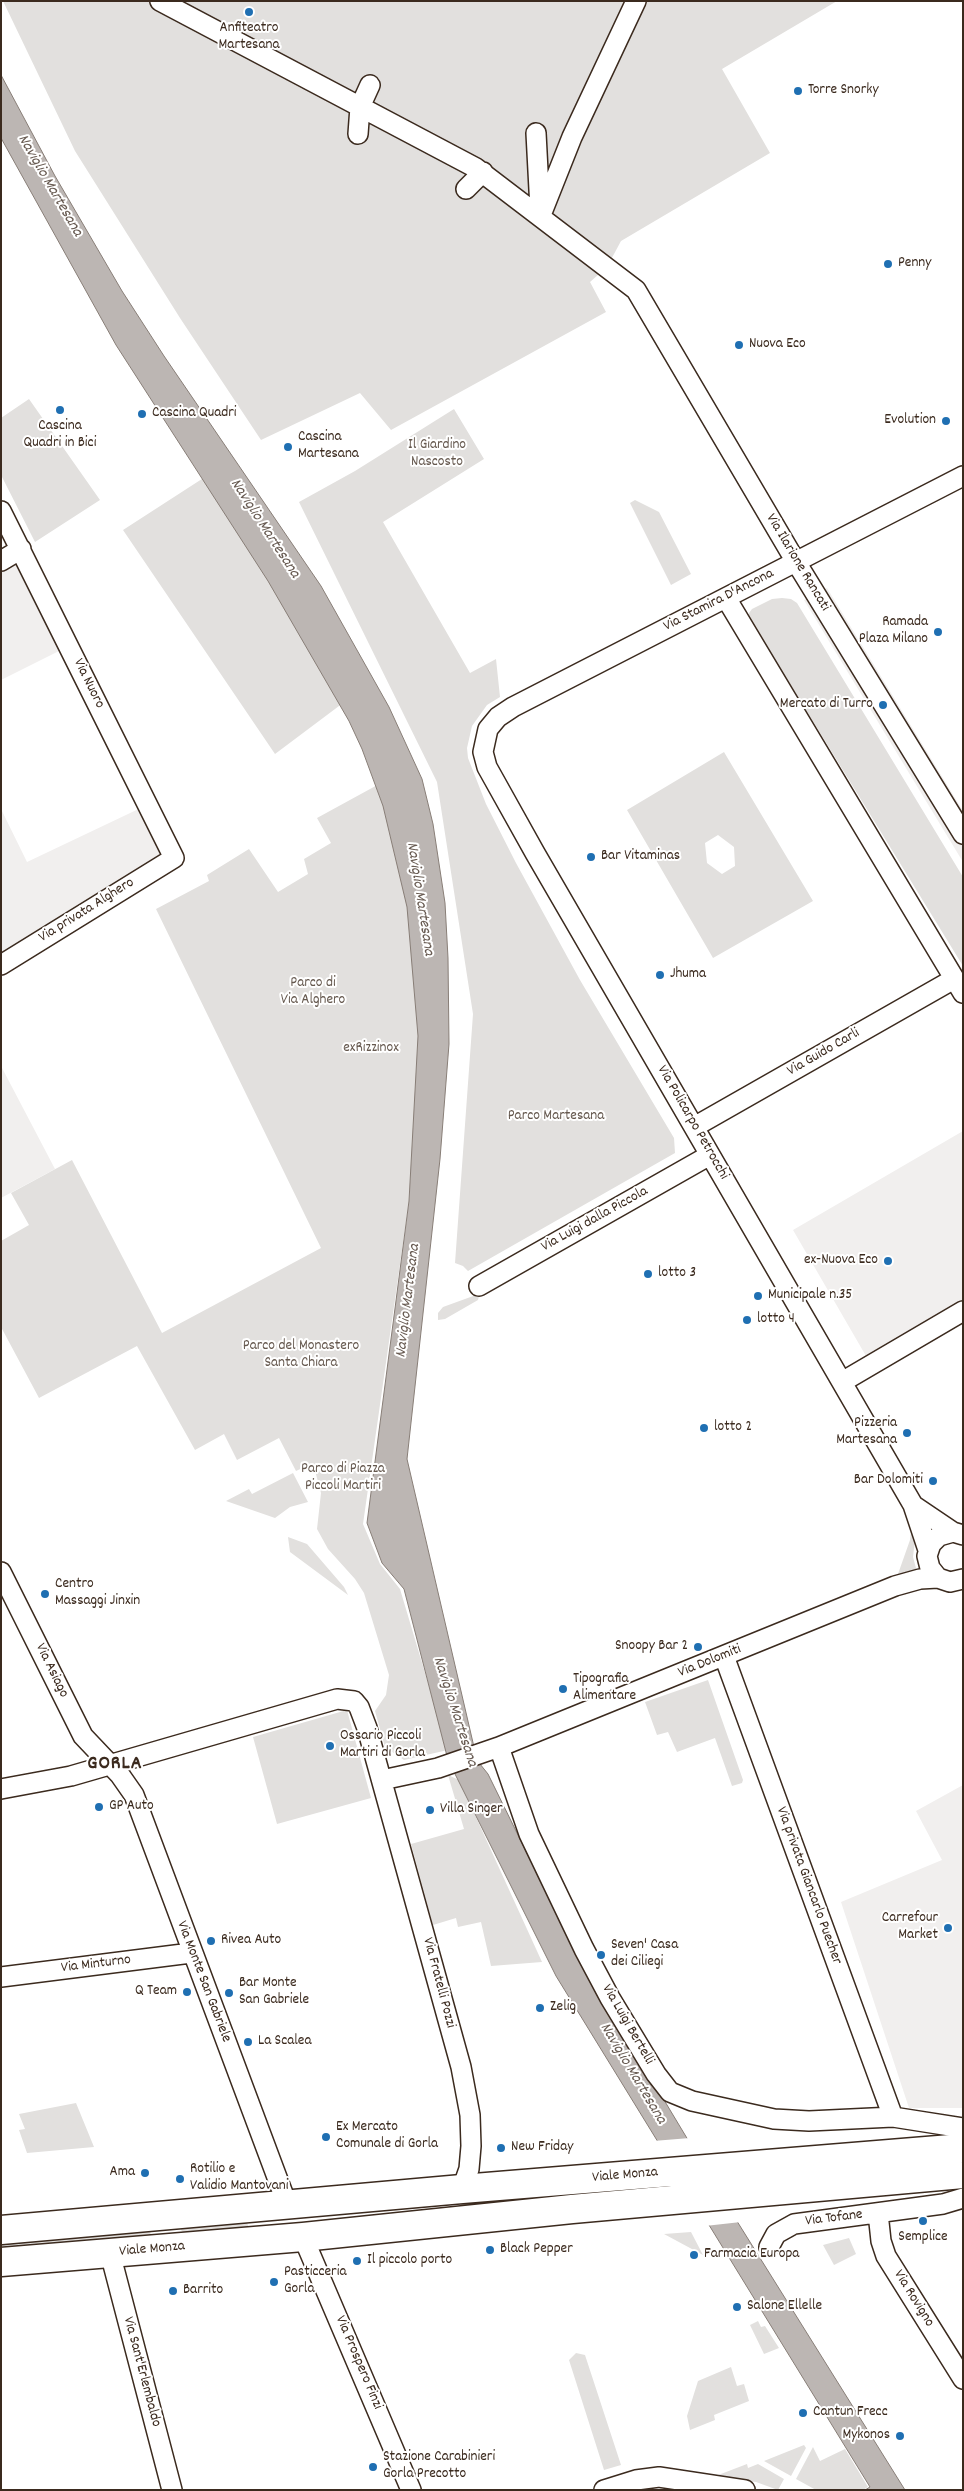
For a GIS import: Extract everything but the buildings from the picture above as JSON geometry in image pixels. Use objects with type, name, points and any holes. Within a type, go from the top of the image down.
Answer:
[{"type":"main road","name":"Viale Monza","points":[[1,2230],[720,2167],[963,2148]]},
{"type":"main road","name":"Viale Monza","points":[[1,2262],[304,2237],[963,2174]]},
{"type":"main road","points":[[287,2204],[304,2237]]},
{"type":"street","points":[[160,1],[483,172],[541,215]]},
{"type":"street","points":[[541,215],[572,137],[636,1]]},
{"type":"street","points":[[358,134],[360,107],[370,85]]},
{"type":"street","points":[[536,133],[541,215]]},
{"type":"street","points":[[466,189],[483,172]]},
{"type":"street","name":"Via Ilarione Rancati","points":[[541,215],[636,290],[796,562],[963,834]]},
{"type":"street","name":"Via Stamira D'Ancona","points":[[485,737],[498,717],[513,707],[963,476]]},
{"type":"street","name":"Via Nuoro","points":[[1,511],[174,858]]},
{"type":"street","points":[[1,561],[21,549]]},
{"type":"street","points":[[726,598],[958,986]]},
{"type":"street","name":"Via Policarpo Petrocchi","points":[[485,737],[483,752],[487,767],[913,1505],[928,1550]]},
{"type":"street","name":"Via privata Alghero","points":[[1,965],[174,858]]},
{"type":"street","name":"Via Guido Carli","points":[[694,1127],[958,986]]},
{"type":"street","name":"Via Luigi dalla Piccola","points":[[479,1286],[710,1155]]},
{"type":"street","points":[[842,1382],[963,1311]]},
{"type":"street","name":"Via Policarpo Petrocchi","points":[[913,1505],[958,1533]]},
{"type":"street","points":[[958,1533],[939,1536],[928,1550],[928,1562],[949,1579],[963,1594]]},
{"type":"street","name":"Via Asiago","points":[[1,1572],[83,1736],[109,1764]]},
{"type":"street","name":"Via Dolomiti","points":[[382,1780],[444,1766],[491,1749],[895,1586],[920,1579],[949,1579]]},
{"type":"street","name":"Via privata Giancarlo Puecher","points":[[724,1656],[893,2117]]},
{"type":"street","name":"Via Fratelli Pozzi","points":[[1,1789],[50,1781],[338,1699],[350,1700],[359,1707],[364,1717],[382,1780],[464,2080],[470,2115],[471,2146],[469,2169],[462,2189]]},
{"type":"street","name":"Via Luigi Bertelli","points":[[491,1749],[559,1899],[610,1998],[656,2074],[670,2092],[692,2101],[774,2119],[809,2122],[893,2117]]},
{"type":"street","name":"Via Monte San Gabriele","points":[[109,1764],[120,1775],[137,1803],[191,1953],[287,2204]]},
{"type":"street","name":"Via Minturno","points":[[1,1977],[191,1953]]},
{"type":"street","points":[[893,2117],[963,2128]]},
{"type":"street","points":[[878,2213],[943,2204],[963,2198]]},
{"type":"street","name":"Via Tofane","points":[[769,2247],[776,2234],[794,2224],[878,2213]]},
{"type":"street","name":"Via Rovigno","points":[[878,2213],[881,2241],[886,2256],[963,2379]]},
{"type":"street","name":"Via Prospero Finzi","points":[[304,2237],[411,2490]]},
{"type":"street","name":"Via Sant'Erlembaldo","points":[[110,2253],[172,2490]]},
{"type":"street","points":[[604,2490],[643,2479],[659,2477],[745,2490]]},
{"type":"shaded area","points":[[21,549],[69,646],[1,680],[1,561]]},
{"type":"shaded area","name":"Mercato di Turro","points":[[827,588],[963,811],[963,862],[804,600]]},
{"type":"shaded area","points":[[147,805],[174,858],[1,965],[1,809],[27,862]]},
{"type":"shaded area","points":[[1,1066],[55,1169],[1,1198]]},
{"type":"shaded area","name":"ex-Nuova Eco","points":[[963,1131],[963,1300],[866,1356],[793,1230]]},
{"type":"shaded area","points":[[963,1785],[963,2108],[909,2108],[841,1902],[942,1860],[916,1811]]},
{"type":"green space","points":[[3,1],[837,1],[722,69],[770,153],[621,241],[607,267],[590,282],[606,312],[391,430],[360,393],[261,440],[180,318],[75,151]]},
{"type":"green space","points":[[29,399],[100,500],[35,542],[1,475],[1,418]]},
{"type":"green space","name":"Parco Martesana","points":[[454,409],[484,459],[383,522],[470,673],[496,659],[500,697],[487,705],[472,726],[467,748],[468,758],[486,804],[516,863],[580,980],[674,1138],[675,1153],[468,1271],[463,1266],[455,1263],[473,1014],[437,782],[299,502],[355,471]]},
{"type":"green space","points":[[205,477],[343,703],[275,754],[123,530]]},
{"type":"green space","points":[[635,500],[659,512],[691,574],[671,585],[630,503]]},
{"type":"green space","points":[[772,599],[791,599],[797,603],[963,877],[963,966],[749,617],[752,609]]},
{"type":"green space","points":[[724,752],[813,901],[713,958],[627,810]],"holes":[[[718,835],[734,847],[735,866],[722,874],[707,863],[705,843]]]},
{"type":"green space","points":[[381,783],[411,908],[421,1024],[409,1201],[363,1524],[380,1564],[400,1589],[448,1750],[404,1760],[385,1747],[375,1711],[386,1695],[389,1675],[364,1593],[355,1579],[328,1549],[317,1529],[321,1493],[313,1463],[296,1471],[279,1438],[237,1460],[224,1434],[195,1450],[137,1346],[39,1398],[1,1327],[1,1241],[29,1225],[11,1193],[72,1160],[162,1333],[321,1248],[156,909],[209,881],[207,875],[249,849],[278,892],[308,874],[304,859],[331,843],[317,818]]},
{"type":"green space","points":[[476,1295],[479,1296],[478,1300],[445,1319],[438,1320],[438,1313],[443,1307]]},
{"type":"green space","points":[[293,1473],[308,1502],[290,1507],[275,1518],[226,1501],[249,1489],[252,1494]]},
{"type":"green space","points":[[911,1531],[915,1540],[913,1557],[917,1572],[900,1577],[898,1574],[910,1540]]},
{"type":"green space","points":[[288,1537],[307,1544],[344,1587],[348,1595],[290,1552]]},
{"type":"green space","points":[[708,1680],[743,1780],[742,1783],[732,1786],[715,1738],[677,1752],[668,1732],[657,1735],[645,1702]]},
{"type":"green space","points":[[347,1710],[371,1798],[277,1824],[253,1737]]},
{"type":"green space","points":[[448,1775],[459,1780],[542,1962],[491,1966],[481,1922],[458,1927],[456,1918],[433,1925],[411,1844],[464,1829]]},
{"type":"green space","points":[[76,2103],[94,2147],[27,2153],[19,2130],[25,2129],[19,2114]]},
{"type":"green space","points":[[246,2220],[249,2228],[184,2233],[181,2230],[181,2227]]},
{"type":"green space","points":[[151,2230],[150,2236],[1,2249],[1,2242]]},
{"type":"green space","points":[[691,2232],[703,2255],[664,2234]]},
{"type":"green space","points":[[849,2238],[856,2254],[834,2265],[823,2245]]},
{"type":"green space","points":[[758,2321],[761,2327],[765,2326],[779,2348],[764,2354],[750,2325]]},
{"type":"green space","points":[[576,2353],[585,2355],[621,2465],[604,2470],[569,2360]]},
{"type":"green space","points":[[731,2367],[737,2386],[744,2384],[749,2401],[714,2415],[715,2420],[690,2430],[687,2416],[698,2381]]},
{"type":"green space","points":[[804,2445],[806,2448],[791,2476],[764,2461]]},
{"type":"green space","points":[[813,2447],[820,2461],[845,2449],[868,2487],[863,2490],[816,2490],[796,2479]]},
{"type":"green space","points":[[747,2464],[748,2468],[758,2464],[784,2479],[778,2490],[756,2482],[713,2477]]},
{"type":"water","name":"Naviglio Martesana","points":[[1,75],[55,176],[122,291],[164,356],[321,586],[389,707],[422,779],[433,824],[445,903],[449,1044],[440,1159],[407,1459],[474,1747],[480,1764],[488,1774],[578,1957],[735,2218],[905,2490],[865,2490],[870,2487],[556,1976],[448,1760],[404,1589],[382,1563],[367,1523],[409,1201],[418,1036],[407,907],[383,806],[362,749],[349,721],[268,581],[116,345],[1,138]]},
{"type":"pier","points":[[690,2138],[741,2222],[705,2226],[653,2141]]},
{"type":"place","name":"Anfiteatro Martesana","points":[[249,12]]},
{"type":"place","name":"Torre Snorky","points":[[798,91]]},
{"type":"place","name":"Penny","points":[[888,264]]},
{"type":"place","name":"Nuova Eco","points":[[739,345]]},
{"type":"place","name":"Cascina Quadri in Bici","points":[[60,410]]},
{"type":"place","name":"Cascina Quadri","points":[[142,414]]},
{"type":"place","name":"Evolution","points":[[946,421]]},
{"type":"place","name":"Cascina Martesana","points":[[288,447]]},
{"type":"place","name":"Ramada Plaza Milano","points":[[938,632]]},
{"type":"place","name":"Mercato di Turro","points":[[883,705]]},
{"type":"place","name":"Bar Vitaminas","points":[[591,857]]},
{"type":"place","name":"Jhuma","points":[[660,975]]},
{"type":"place","name":"ex-Nuova Eco","points":[[888,1261]]},
{"type":"place","name":"lotto 3","points":[[648,1274]]},
{"type":"place","name":"Municipale n.35","points":[[758,1296]]},
{"type":"place","name":"lotto 4","points":[[747,1320]]},
{"type":"place","name":"lotto 2","points":[[704,1428]]},
{"type":"place","name":"Pizzeria Martesana","points":[[907,1433]]},
{"type":"place","name":"Bar Dolomiti","points":[[933,1481]]},
{"type":"place","name":"Centro Massaggi Jinxin","points":[[45,1594]]},
{"type":"place","name":"Snoopy Bar 2","points":[[698,1647]]},
{"type":"place","name":"Tipografia Alimentare","points":[[563,1689]]},
{"type":"place","name":"Ossario Piccoli Martiri di Gorla","points":[[330,1746]]},
{"type":"place","name":"GP Auto","points":[[99,1807]]},
{"type":"place","name":"Villa Singer","points":[[430,1810]]},
{"type":"place","name":"Carrefour Market","points":[[948,1928]]},
{"type":"place","name":"Rivea Auto","points":[[211,1941]]},
{"type":"place","name":"Seven' Casa dei Ciliegi","points":[[601,1955]]},
{"type":"place","name":"Q Team","points":[[187,1992]]},
{"type":"place","name":"Bar Monte San Gabriele","points":[[229,1993]]},
{"type":"place","name":"Zelig","points":[[540,2008]]},
{"type":"place","name":"La Scalea","points":[[248,2042]]},
{"type":"place","name":"Ex Mercato Comunale di Gorla","points":[[326,2137]]},
{"type":"place","name":"New Friday","points":[[501,2148]]},
{"type":"place","name":"Ama","points":[[145,2173]]},
{"type":"place","name":"Rotilio e Validio Mantovani","points":[[180,2179]]},
{"type":"place","name":"Semplice","points":[[923,2221]]},
{"type":"place","name":"Black Pepper","points":[[490,2250]]},
{"type":"place","name":"Farmacia Europa","points":[[694,2255]]},
{"type":"place","name":"Il piccolo porto","points":[[357,2261]]},
{"type":"place","name":"Pasticceria Gorla","points":[[274,2282]]},
{"type":"place","name":"Barrito","points":[[173,2291]]},
{"type":"place","name":"Salone Ellelle","points":[[737,2307]]},
{"type":"place","name":"Cantun Frecc","points":[[803,2413]]},
{"type":"place","name":"Mykonos","points":[[900,2436]]},
{"type":"place","name":"Stazione Carabinieri Gorla Precotto","points":[[373,2467]]},
{"type":"district","name":"GORLA","points":[[115,1765]]},
{"type":"park label","name":"Il Giardino Nascosto","points":[[437,454]]},
{"type":"park label","name":"Parco di Via Alghero","points":[[313,992]]},
{"type":"park label","name":"exRizzinox","points":[[371,1049]]},
{"type":"park label","name":"Parco del Monastero Santa Chiara","points":[[301,1356]]},
{"type":"park label","name":"Parco di Piazza Piccoli Martiri","points":[[343,1478]]}]
